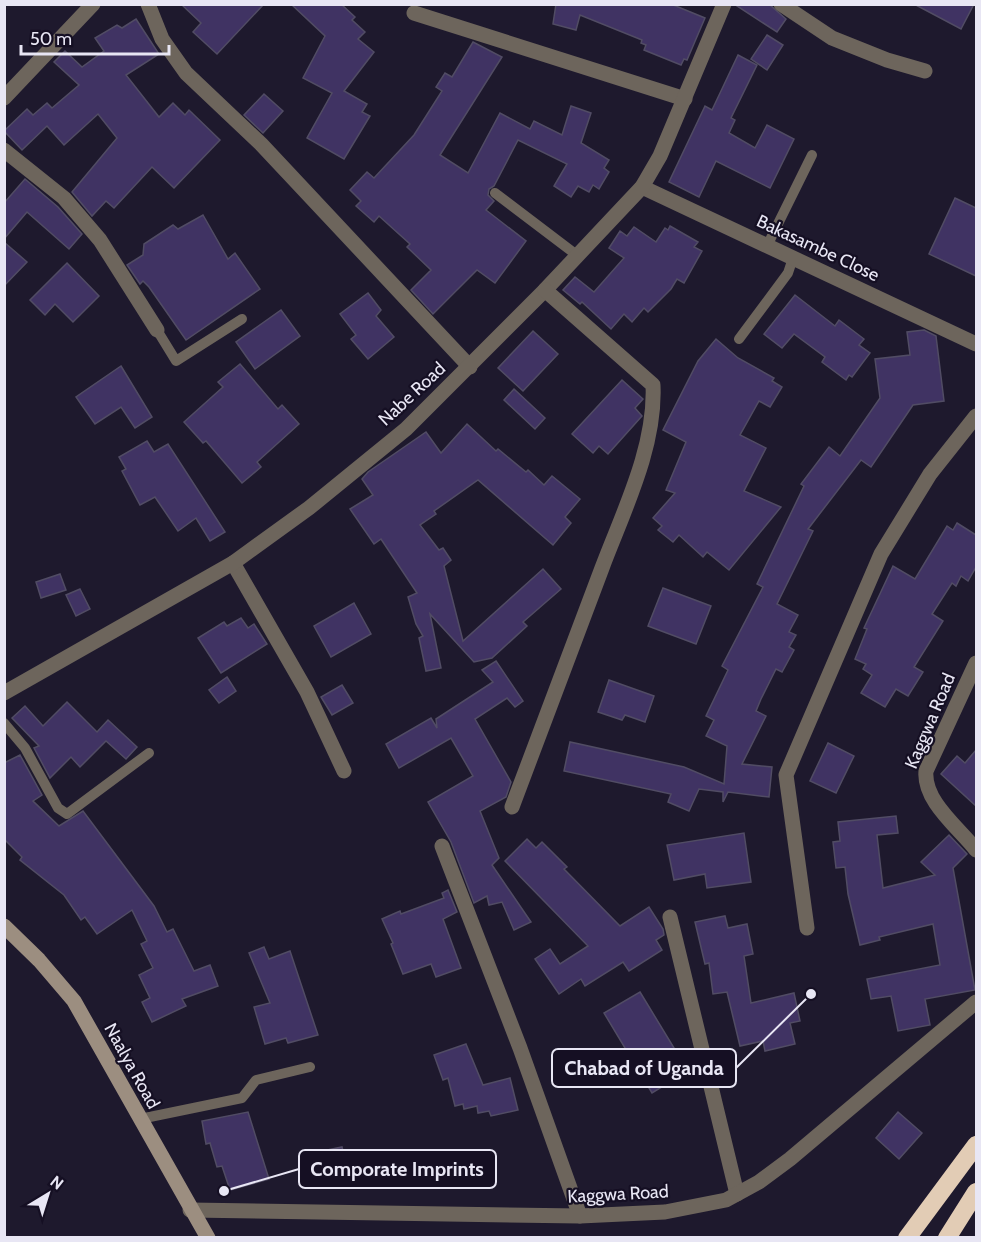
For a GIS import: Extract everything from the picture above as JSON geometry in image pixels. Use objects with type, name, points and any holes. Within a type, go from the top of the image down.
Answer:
[{"type":"highway","points":[[907,1238],[976,1145]]},
{"type":"highway","points":[[947,1238],[976,1192]]},
{"type":"main road","name":"Naalya Road","points":[[4,926],[39,960],[74,1001],[190,1210],[208,1238]]},
{"type":"street","points":[[4,98],[93,4]]},
{"type":"street","points":[[148,4],[162,39],[186,73],[261,144],[470,367]]},
{"type":"street","name":"Nabe Road","points":[[4,693],[233,563],[309,507],[406,429],[470,367],[642,187],[660,156],[724,4]]},
{"type":"street","points":[[781,4],[832,38],[887,60],[926,71]]},
{"type":"street","points":[[414,13],[685,99]]},
{"type":"street","points":[[4,150],[64,198],[100,240],[157,330]]},
{"type":"street","name":"Bakasambe Close","points":[[642,187],[976,344]]},
{"type":"street","points":[[512,807],[625,506],[639,466],[654,405],[653,385],[545,290]]},
{"type":"street","points":[[807,928],[786,775],[881,554],[930,474],[976,416]]},
{"type":"street","points":[[233,563],[307,692],[344,771]]},
{"type":"street","name":"Kaggwa Road","points":[[976,663],[926,771],[925,783],[933,799],[976,850]]},
{"type":"street","points":[[442,846],[520,1048],[580,1216]]},
{"type":"street","points":[[670,917],[737,1194]]},
{"type":"street","name":"Kaggwa Road","points":[[190,1210],[580,1216],[666,1212],[726,1200],[790,1159],[976,1002]]},
{"type":"lane","points":[[767,246],[812,155]]},
{"type":"lane","points":[[495,193],[578,256]]},
{"type":"lane","points":[[739,339],[788,273],[793,258]]},
{"type":"lane","points":[[157,330],[176,361],[242,319]]},
{"type":"lane","points":[[4,723],[25,748],[58,808],[67,814],[149,753]]},
{"type":"lane","points":[[140,1119],[242,1098],[256,1080],[310,1067]]},
{"type":"building","points":[[181,4],[264,4],[217,54],[193,32],[201,23]]},
{"type":"building","points":[[291,4],[341,4],[355,17],[352,20],[365,32],[358,39],[374,52],[344,91],[367,104],[362,112],[370,116],[344,159],[307,138],[332,93],[303,78],[325,36]]},
{"type":"building","points":[[556,4],[671,4],[705,18],[687,60],[684,59],[681,65],[644,50],[646,45],[641,43],[642,40],[580,15],[576,30],[553,24]]},
{"type":"building","points":[[734,4],[769,4],[786,19],[777,32]]},
{"type":"building","points":[[914,4],[974,4],[961,29]]},
{"type":"building","points":[[136,19],[159,54],[126,75],[159,117],[173,103],[185,115],[189,110],[220,140],[174,188],[152,167],[114,208],[106,201],[92,216],[72,192],[117,138],[98,114],[64,145],[47,126],[22,150],[4,131],[27,109],[33,115],[47,103],[52,108],[79,85],[54,62],[65,51],[82,67],[104,51],[95,38],[117,25],[122,28]]},
{"type":"building","points":[[767,35],[783,45],[767,70],[751,59]]},
{"type":"building","points":[[473,42],[502,57],[440,155],[468,173],[500,113],[530,129],[534,121],[562,135],[571,106],[591,113],[581,143],[609,160],[604,168],[609,172],[599,189],[593,185],[589,192],[578,186],[571,197],[554,186],[567,164],[518,140],[494,186],[489,189],[488,195],[494,201],[486,210],[526,241],[495,283],[477,270],[433,314],[411,290],[431,270],[407,247],[410,244],[379,216],[374,222],[356,206],[361,201],[350,190],[367,172],[374,178],[414,135],[442,91],[436,87],[445,73],[452,77]]},
{"type":"building","points":[[738,55],[757,65],[731,118],[735,120],[729,133],[755,148],[767,125],[794,139],[770,188],[716,161],[699,197],[669,182],[705,106],[712,110]]},
{"type":"building","points":[[264,94],[283,111],[263,133],[244,115]]},
{"type":"building","points":[[25,179],[58,207],[82,234],[69,249],[27,212],[4,239],[4,203]]},
{"type":"building","points":[[955,198],[976,208],[976,276],[929,254]]},
{"type":"building","points":[[203,215],[228,259],[235,253],[260,289],[186,340],[149,287],[143,281],[140,284],[127,265],[143,255],[144,244],[173,225],[178,229]]},
{"type":"building","points":[[670,226],[698,242],[694,247],[702,251],[684,283],[677,279],[671,289],[648,312],[644,308],[632,322],[624,314],[611,329],[582,302],[580,304],[563,290],[575,277],[594,292],[624,258],[609,248],[620,231],[627,236],[634,227],[656,242],[665,228],[668,230]]},
{"type":"building","points":[[4,242],[27,262],[4,286]]},
{"type":"building","points":[[67,263],[99,296],[73,322],[55,304],[45,315],[30,300]]},
{"type":"building","points":[[368,293],[381,310],[376,316],[394,337],[368,359],[351,339],[356,335],[340,314]]},
{"type":"building","points":[[795,295],[835,326],[839,320],[864,339],[859,345],[870,353],[852,377],[849,375],[846,380],[822,362],[825,357],[794,334],[782,348],[764,334]]},
{"type":"building","points":[[281,310],[300,336],[255,369],[236,342]]},
{"type":"building","points":[[924,330],[936,336],[944,401],[913,405],[871,467],[861,460],[808,529],[813,531],[777,604],[798,615],[789,632],[796,635],[789,647],[794,650],[782,672],[776,669],[761,699],[756,711],[766,716],[742,764],[772,767],[769,797],[728,792],[723,802],[723,792],[699,789],[689,811],[668,802],[671,794],[564,771],[570,742],[684,767],[724,784],[727,746],[706,736],[714,720],[706,716],[728,670],[722,666],[763,587],[757,584],[804,486],[801,484],[829,447],[840,456],[880,398],[875,359],[910,355],[907,332]]},
{"type":"building","points":[[533,331],[558,354],[523,391],[498,368]]},
{"type":"building","points":[[716,339],[738,358],[774,378],[772,381],[782,387],[770,407],[759,401],[740,435],[766,448],[744,491],[781,507],[729,570],[707,552],[703,557],[679,535],[673,542],[658,530],[662,526],[653,518],[675,493],[666,490],[686,442],[663,430],[698,361]]},
{"type":"building","points":[[240,364],[278,409],[282,405],[299,424],[257,462],[261,467],[242,483],[206,441],[203,443],[184,422],[223,387],[218,382]]},
{"type":"building","points":[[121,366],[152,417],[135,428],[121,407],[95,424],[76,397]]},
{"type":"building","points":[[622,380],[643,399],[635,408],[642,416],[608,454],[599,446],[593,453],[572,434]]},
{"type":"building","points":[[514,389],[545,418],[535,429],[504,400]]},
{"type":"building","points":[[467,424],[496,451],[498,449],[526,472],[528,470],[544,485],[552,476],[580,499],[565,517],[571,523],[553,545],[478,480],[434,511],[436,514],[420,525],[439,550],[443,548],[451,560],[444,566],[463,641],[543,569],[561,589],[523,622],[527,626],[492,658],[474,662],[430,614],[441,668],[426,671],[419,638],[423,636],[416,624],[408,597],[417,593],[381,539],[374,544],[350,509],[373,495],[362,479],[368,472],[426,432],[441,453]]},
{"type":"building","points":[[147,441],[154,452],[168,444],[225,532],[210,541],[196,518],[178,531],[155,497],[140,505],[122,471],[126,469],[119,457]]},
{"type":"building","points":[[957,523],[976,535],[976,567],[968,581],[961,576],[956,586],[952,583],[932,614],[943,621],[914,667],[923,672],[908,696],[896,689],[885,707],[861,693],[872,675],[863,669],[866,664],[855,659],[867,629],[864,628],[893,566],[915,579],[947,526],[953,530]]},
{"type":"building","points":[[60,574],[66,590],[41,598],[36,582]]},
{"type":"building","points":[[663,588],[711,606],[696,644],[648,626]]},
{"type":"building","points":[[80,589],[90,609],[76,616],[66,595]]},
{"type":"building","points":[[354,603],[371,634],[331,657],[314,626]]},
{"type":"building","points":[[241,618],[248,628],[254,624],[267,644],[221,673],[198,638],[224,622],[227,626]]},
{"type":"building","points":[[496,661],[523,701],[515,707],[507,698],[475,719],[511,782],[506,797],[480,811],[499,858],[492,865],[531,922],[514,930],[502,902],[489,905],[487,896],[474,903],[451,842],[428,802],[473,776],[451,738],[399,768],[386,744],[431,718],[437,728],[436,719],[493,682],[482,670]]},
{"type":"building","points":[[227,677],[236,691],[219,703],[209,690]]},
{"type":"building","points":[[609,680],[654,696],[645,722],[625,715],[622,720],[598,712]]},
{"type":"building","points":[[342,685],[353,703],[332,715],[321,697]]},
{"type":"building","points":[[67,702],[97,732],[108,720],[137,747],[126,759],[106,741],[80,767],[71,757],[50,778],[34,748],[39,746],[12,718],[25,706],[43,726]]},
{"type":"building","points":[[828,743],[854,756],[836,793],[810,781]]},
{"type":"building","points":[[976,750],[976,806],[941,774],[957,756],[965,763]]},
{"type":"building","points":[[20,755],[42,795],[33,801],[59,826],[83,811],[154,906],[167,932],[173,929],[194,971],[210,965],[218,986],[182,999],[186,1006],[152,1022],[142,1002],[150,998],[139,975],[153,968],[141,944],[147,941],[132,910],[97,934],[85,917],[81,920],[64,895],[20,860],[22,857],[4,839],[4,763]]},
{"type":"building","points":[[896,816],[898,833],[877,835],[883,888],[935,875],[921,862],[949,835],[967,854],[953,868],[975,990],[925,999],[930,1025],[898,1031],[891,996],[871,999],[867,979],[940,965],[933,924],[879,937],[880,940],[860,945],[848,894],[845,867],[836,868],[833,842],[840,841],[838,822]]},
{"type":"building","points":[[744,833],[751,882],[707,888],[705,874],[674,880],[667,845]]},
{"type":"building","points":[[527,839],[536,848],[542,842],[567,867],[564,869],[620,926],[649,907],[663,929],[664,935],[656,940],[662,950],[629,971],[623,962],[585,986],[581,979],[559,994],[535,959],[550,949],[560,964],[588,946],[505,861]]},
{"type":"building","points":[[448,890],[457,912],[443,919],[461,968],[436,977],[431,964],[403,974],[382,919],[400,911],[401,914],[444,898],[442,893]]},
{"type":"building","points":[[725,916],[728,928],[747,924],[753,954],[744,956],[751,1003],[794,993],[800,1021],[790,1023],[795,1044],[765,1051],[763,1041],[740,1046],[727,992],[713,994],[709,963],[705,964],[695,922]]},
{"type":"building","points":[[264,947],[269,959],[290,951],[318,1035],[288,1043],[286,1038],[265,1044],[254,1007],[270,1003],[249,953]]},
{"type":"building","points":[[640,992],[688,1071],[652,1093],[604,1013]]},
{"type":"building","points":[[466,1044],[483,1085],[510,1078],[518,1110],[491,1116],[489,1111],[478,1113],[477,1106],[464,1109],[463,1104],[455,1106],[448,1078],[443,1080],[434,1055]]},
{"type":"building","points":[[248,1112],[269,1179],[230,1190],[222,1166],[217,1167],[210,1143],[206,1144],[202,1121]]},
{"type":"building","points":[[898,1112],[922,1133],[899,1159],[876,1138]]},
{"type":"building","points":[[342,1147],[347,1168],[313,1175],[308,1154]]},
{"type":"place","name":"Chabad of Uganda","points":[[811,994]]},
{"type":"place","name":"Comporate Imprints","points":[[224,1191]]}]
